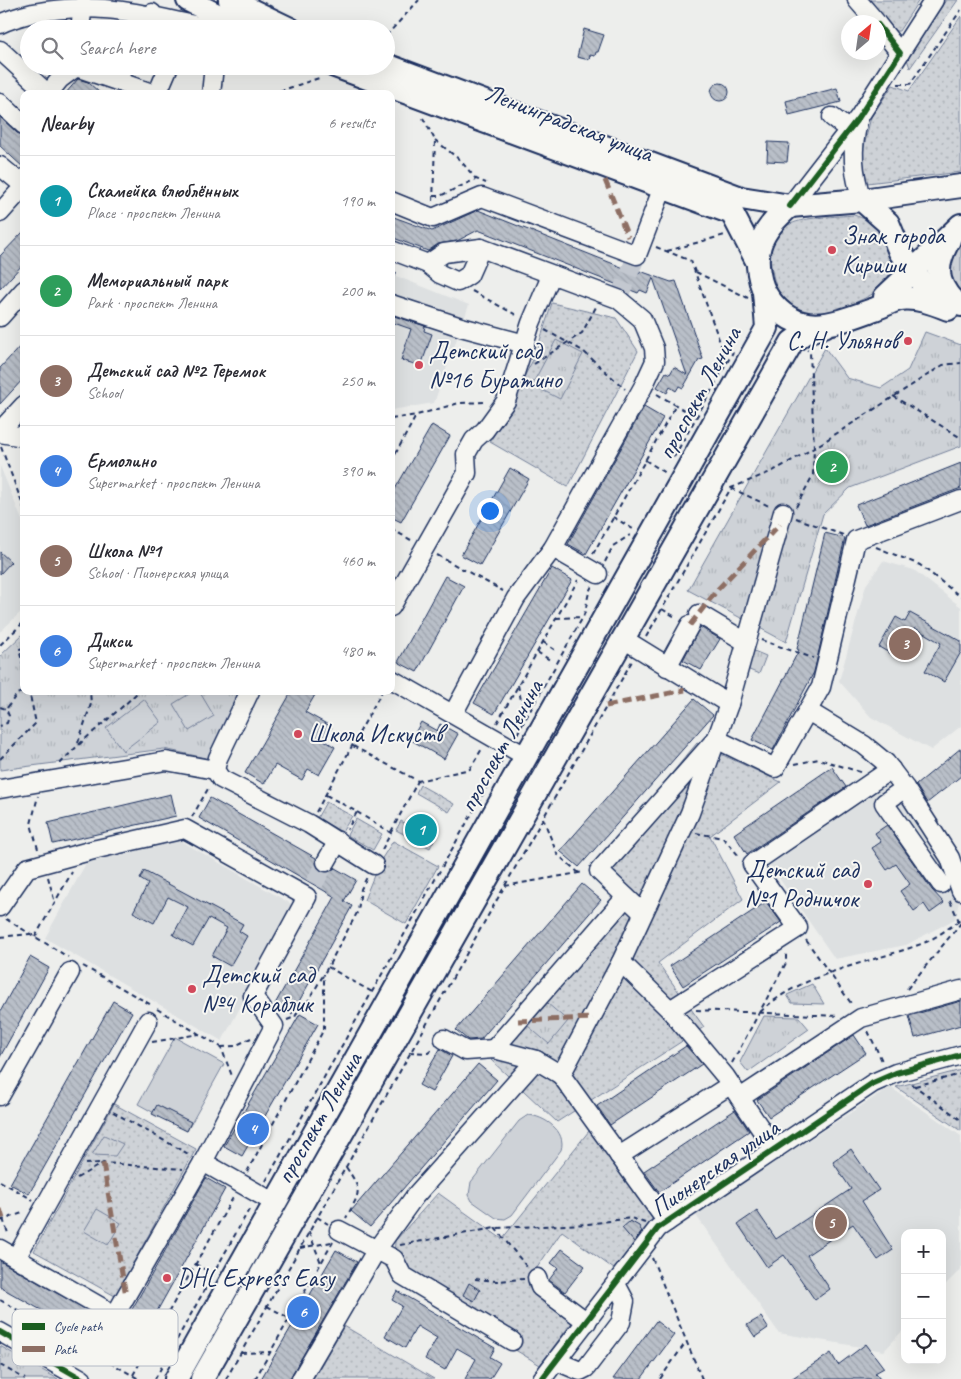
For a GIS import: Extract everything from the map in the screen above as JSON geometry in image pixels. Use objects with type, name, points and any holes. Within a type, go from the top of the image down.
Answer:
[{"type":"main road","points":[[188,0],[227,20]]},
{"type":"main road","points":[[230,0],[271,20]]},
{"type":"main road","name":"Ленинградская улица","points":[[395,68],[741,198],[790,206]]},
{"type":"main road","name":"Ленинградская улица","points":[[342,75],[385,90]]},
{"type":"main road","name":"Ленинградская улица","points":[[395,93],[663,187],[728,221]]},
{"type":"main road","points":[[956,308],[927,301],[899,300],[824,326],[806,324],[786,317],[756,291],[757,262],[760,245],[769,227],[790,206],[862,200],[961,186]]},
{"type":"main road","points":[[862,200],[888,223],[906,261],[922,283],[956,308]]},
{"type":"main road","points":[[728,221],[757,262]]},
{"type":"main road","points":[[864,313],[885,297],[906,261],[957,229]]},
{"type":"main road","points":[[956,308],[940,282],[937,268],[940,256],[957,229]]},
{"type":"main road","name":"проспект Ленина","points":[[176,1379],[267,1198],[519,752],[767,328],[756,291]]},
{"type":"main road","name":"проспект Ленина","points":[[202,1379],[631,644],[792,342],[804,334],[824,326]]},
{"type":"street","points":[[252,0],[277,20]]},
{"type":"street","points":[[857,0],[870,15]]},
{"type":"street","points":[[790,206],[854,123],[934,0]]},
{"type":"street","points":[[81,20],[83,5]]},
{"type":"street","points":[[0,24],[48,9],[83,5],[118,6],[152,13],[170,20]]},
{"type":"street","points":[[0,8],[23,16]]},
{"type":"street","points":[[148,20],[152,13]]},
{"type":"street","points":[[886,35],[900,53]]},
{"type":"street","points":[[0,50],[20,68]]},
{"type":"street","points":[[27,75],[44,90]]},
{"type":"street","points":[[51,90],[64,75]]},
{"type":"street","points":[[124,75],[149,90]]},
{"type":"street","points":[[158,90],[165,75]]},
{"type":"street","points":[[211,90],[213,75]]},
{"type":"street","points":[[0,103],[20,121]]},
{"type":"street","points":[[832,117],[854,123]]},
{"type":"street","points":[[854,123],[853,161],[862,200]]},
{"type":"street","points":[[0,166],[20,188],[0,213]]},
{"type":"street","points":[[395,203],[433,218],[482,197],[637,255],[663,187]]},
{"type":"street","points":[[397,253],[428,264],[440,274],[458,282],[469,275],[481,248]]},
{"type":"street","points":[[428,264],[444,253],[481,248],[551,276],[618,299],[642,319],[654,348],[655,361],[643,387],[553,548],[516,598],[453,714]]},
{"type":"street","points":[[395,600],[467,473],[466,454],[474,440],[485,430],[506,401],[518,370],[531,323],[551,276]]},
{"type":"street","points":[[0,317],[20,294]]},
{"type":"street","points":[[395,305],[461,327],[525,344]]},
{"type":"street","points":[[20,410],[0,432],[20,436]]},
{"type":"street","points":[[716,739],[775,768],[821,687],[856,540],[961,500]]},
{"type":"street","points":[[561,1075],[621,962],[682,830],[729,704],[747,639],[790,510]]},
{"type":"street","points":[[553,548],[592,571]]},
{"type":"street","points":[[667,666],[694,620],[747,639]]},
{"type":"street","points":[[631,644],[729,704]]},
{"type":"street","points":[[395,681],[519,752]]},
{"type":"street","points":[[215,770],[218,758],[248,695]]},
{"type":"street","points":[[808,711],[864,746],[885,773],[905,788],[950,858],[961,891]]},
{"type":"street","points":[[644,913],[599,871],[716,739]]},
{"type":"street","points":[[0,789],[166,761],[215,770],[221,779],[309,824],[374,865]]},
{"type":"street","points":[[670,1010],[792,932],[752,864],[885,773]]},
{"type":"street","points":[[905,788],[884,803],[941,884]]},
{"type":"street","points":[[0,907],[27,868],[185,829],[311,891],[253,996],[274,1026],[201,1166],[118,1309]]},
{"type":"street","points":[[326,862],[339,842]]},
{"type":"street","points":[[494,1049],[626,897]]},
{"type":"street","points":[[621,962],[670,1010],[732,1086],[774,1150]]},
{"type":"street","points":[[0,1096],[71,964]]},
{"type":"street","points":[[619,1156],[732,1086],[861,1018],[961,990]]},
{"type":"street","points":[[16,1258],[148,1021]]},
{"type":"street","points":[[444,1039],[466,1051],[494,1049],[536,1060],[561,1075],[619,1156],[663,1225]]},
{"type":"street","name":"Пионерская улица","points":[[542,1379],[646,1244],[663,1225],[873,1083],[893,1074],[961,1056]]},
{"type":"street","points":[[301,1379],[377,1249],[415,1196],[536,1060]]},
{"type":"street","points":[[201,1166],[267,1198]]},
{"type":"street","points":[[336,1236],[377,1249],[394,1259],[402,1275],[512,1341]]},
{"type":"street","points":[[0,1249],[105,1309]]},
{"type":"street","points":[[537,1278],[540,1287],[587,1322]]},
{"type":"street","points":[[556,1361],[580,1371],[586,1368],[621,1322],[625,1301],[616,1284]]},
{"type":"street","points":[[0,1332],[12,1339]]},
{"type":"street","points":[[59,1366],[82,1379]]},
{"type":"path","points":[[395,26],[419,0]]},
{"type":"path","points":[[885,75],[901,85],[910,84],[961,10]]},
{"type":"path","points":[[281,90],[321,75]]},
{"type":"path","points":[[422,116],[435,140],[460,160],[476,179]]},
{"type":"path","points":[[433,218],[435,140]]},
{"type":"path","points":[[666,252],[730,234],[728,221]]},
{"type":"path","points":[[695,272],[750,299],[756,291]]},
{"type":"path","points":[[458,282],[583,351],[620,387],[627,390],[643,387],[696,416]]},
{"type":"path","points":[[518,370],[542,360],[570,343],[582,333],[603,294]]},
{"type":"path","points":[[665,473],[736,346]]},
{"type":"path","points":[[790,510],[813,475],[814,448],[810,352],[802,347]]},
{"type":"path","points":[[226,1379],[409,1052],[543,818],[631,644],[662,609],[731,488],[773,471],[814,448],[943,364],[961,363]]},
{"type":"path","points":[[893,396],[961,438]]},
{"type":"path","points":[[395,419],[458,403],[506,401]]},
{"type":"path","points":[[178,1337],[213,1274],[267,1198],[372,992],[519,752],[525,720],[587,608],[587,594],[592,571],[613,517],[676,405]]},
{"type":"path","points":[[395,455],[417,415]]},
{"type":"path","points":[[0,442],[20,497]]},
{"type":"path","points":[[645,460],[673,477]]},
{"type":"path","points":[[353,746],[418,781],[470,769],[556,618],[613,546],[629,537],[633,529],[613,517]]},
{"type":"path","points":[[395,531],[516,598]]},
{"type":"path","points":[[856,540],[920,565],[961,597]]},
{"type":"path","points":[[662,609],[694,620]]},
{"type":"path","points":[[556,618],[583,617]]},
{"type":"path","points":[[0,645],[20,626]]},
{"type":"path","points":[[747,639],[827,663]]},
{"type":"path","points":[[543,642],[555,650]]},
{"type":"path","points":[[537,652],[550,660]]},
{"type":"path","points":[[518,685],[525,720]]},
{"type":"path","points":[[6,709],[20,693]]},
{"type":"path","points":[[0,759],[36,723],[30,695]]},
{"type":"path","points":[[77,745],[86,724],[91,704],[90,695]]},
{"type":"path","points":[[54,903],[52,884],[42,864],[32,824],[42,783],[77,745],[120,710],[135,695]]},
{"type":"path","points":[[309,824],[380,695]]},
{"type":"path","points":[[0,707],[6,709]]},
{"type":"path","points":[[0,726],[9,720],[6,709]]},
{"type":"path","points":[[780,760],[793,764],[819,759],[885,773]]},
{"type":"path","points":[[185,829],[213,780],[215,770]]},
{"type":"path","points":[[0,916],[35,937],[71,964],[221,1047],[235,1046],[295,1016],[299,1009],[307,1003],[358,911],[361,889],[418,781]]},
{"type":"path","points":[[326,794],[391,833]]},
{"type":"path","points":[[339,842],[357,812]]},
{"type":"path","points":[[505,886],[579,873],[556,854],[543,818]]},
{"type":"path","points":[[682,830],[723,838],[744,861],[752,864]]},
{"type":"path","points":[[35,937],[83,853]]},
{"type":"path","points":[[941,884],[960,922]]},
{"type":"path","points":[[760,1012],[774,999],[829,973],[923,943],[960,922]]},
{"type":"path","points":[[891,1009],[960,922]]},
{"type":"path","points":[[792,932],[829,973],[861,1018],[893,1074],[915,1086],[961,1120]]},
{"type":"path","points":[[732,1086],[760,1012],[786,963],[792,932]]},
{"type":"path","points":[[0,937],[30,934]]},
{"type":"path","points":[[328,966],[372,992]]},
{"type":"path","points":[[670,1010],[760,1012],[861,1018]]},
{"type":"path","points":[[135,1044],[199,1034]]},
{"type":"path","points":[[409,1052],[428,1053],[444,1039]]},
{"type":"path","points":[[221,1047],[238,1093]]},
{"type":"path","points":[[915,1086],[961,1074]]},
{"type":"path","points":[[101,1105],[201,1166]]},
{"type":"path","points":[[73,1181],[103,1163],[201,1166]]},
{"type":"path","points":[[255,1379],[358,1195],[358,1184],[345,1166]]},
{"type":"path","points":[[0,1181],[44,1206]]},
{"type":"path","points":[[377,1249],[495,1228],[588,1224],[632,1218],[663,1225]]},
{"type":"path","points":[[495,1228],[537,1278]]},
{"type":"path","points":[[309,1231],[321,1262]]},
{"type":"path","points":[[300,1248],[314,1245],[336,1236]]},
{"type":"path","points":[[646,1244],[702,1379]]},
{"type":"path","points":[[195,1264],[213,1274]]},
{"type":"path","points":[[475,1279],[497,1281],[537,1278]]},
{"type":"path","points":[[0,1300],[16,1309]]},
{"type":"path","points":[[267,1306],[290,1319]]},
{"type":"path","points":[[660,1379],[686,1342]]},
{"type":"path","points":[[241,1352],[271,1352]]},
{"type":"path","points":[[0,1365],[25,1379]]},
{"type":"path","points":[[116,1366],[139,1379]]},
{"type":"path","points":[[155,1379],[162,1366]]},
{"type":"shaded area","name":"Детский сад №16 Буратино","points":[[395,276],[469,305],[434,403],[395,409]]},
{"type":"shaded area","points":[[0,466],[20,515],[20,613],[0,632]]},
{"type":"shaded area","points":[[883,561],[914,570],[961,607],[961,726],[931,750],[871,717],[839,681],[866,585]]},
{"type":"shaded area","name":"Детский сад №1 Родничок","points":[[888,784],[947,861],[959,902],[955,919],[906,945],[835,959],[770,865]]},
{"type":"shaded area","name":"Детский сад №4 Кораблик","points":[[176,838],[295,906],[222,1041],[45,938],[90,856]]},
{"type":"shaded area","points":[[890,1087],[961,1136],[961,1269],[946,1284],[946,1229],[901,1229],[901,1332],[884,1351],[779,1333],[695,1214]]},
{"type":"green space","points":[[868,0],[919,0],[899,31],[895,31],[886,21],[886,15],[881,15]]},
{"type":"green space","points":[[946,0],[958,0],[910,68],[907,59]]},
{"type":"green space","points":[[961,16],[961,172],[867,183],[862,155],[871,117],[893,85],[909,91]]},
{"type":"green space","points":[[854,215],[876,225],[886,239],[890,254],[890,270],[885,284],[862,299],[840,309],[820,314],[806,314],[784,301],[775,285],[772,271],[770,252],[774,238],[782,229],[807,219]]},
{"type":"green space","points":[[961,241],[961,300],[952,284],[948,270],[951,257]]},
{"type":"green space","points":[[552,303],[616,318],[638,351],[568,487],[490,442],[535,356]]},
{"type":"green space","points":[[925,332],[961,345],[961,446],[850,488],[823,514],[786,642],[688,590],[825,348],[847,378],[881,388],[908,370]]},
{"type":"green space","points":[[556,340],[583,354],[560,399],[532,385]]},
{"type":"green space","points":[[20,637],[20,695],[241,695],[210,759],[164,749],[0,770],[0,656]]},
{"type":"green space","points":[[754,651],[766,656],[759,674],[747,669]]},
{"type":"green space","points":[[188,695],[201,695],[214,716],[189,731],[173,704]]},
{"type":"green space","points":[[144,699],[161,722],[123,751],[106,728]]},
{"type":"green space","points":[[697,743],[781,782],[710,836],[743,899],[658,963],[704,1027],[557,1122],[491,1060],[624,906],[590,872]]},
{"type":"green space","points":[[420,785],[454,804],[449,812],[416,793]]},
{"type":"green space","points":[[326,802],[352,816],[342,832],[317,818]]},
{"type":"green space","points":[[356,819],[382,834],[373,850],[347,835]]},
{"type":"green space","points":[[401,821],[434,840],[430,848],[396,830]]},
{"type":"green space","points":[[393,841],[438,866],[406,924],[364,900],[379,863]]},
{"type":"green space","points":[[812,984],[824,1004],[792,1003],[787,995]]},
{"type":"green space","points":[[547,1003],[568,1021],[549,1044],[528,1026]]},
{"type":"green space","points":[[764,1016],[799,1017],[809,1029],[748,1072],[740,1062]]},
{"type":"green space","points":[[175,1037],[224,1064],[187,1131],[138,1104]]},
{"type":"green space","points":[[961,1070],[961,1131],[896,1087]]},
{"type":"green space","points":[[114,1104],[196,1149],[115,1296],[34,1251]]},
{"type":"green space","points":[[528,1115],[541,1118],[553,1126],[561,1137],[561,1150],[512,1215],[505,1219],[496,1218],[472,1201],[469,1195],[471,1182],[519,1121]]},
{"type":"green space","points":[[589,1131],[622,1170],[653,1218],[614,1269],[562,1231],[528,1281],[573,1321],[540,1365],[399,1279],[394,1259],[395,1241],[438,1193],[502,1239]]},
{"type":"green space","points":[[104,1135],[123,1144],[115,1156],[92,1155]]},
{"type":"green space","points":[[97,1209],[121,1223],[108,1245],[84,1231]]},
{"type":"green space","points":[[344,1326],[434,1379],[313,1379]]},
{"type":"green space","points":[[0,1346],[12,1353],[12,1366],[35,1366],[58,1379],[0,1379]]},
{"type":"building","points":[[584,29],[604,35],[598,52],[596,52],[595,56],[590,55],[589,60],[577,57]]},
{"type":"building","points":[[78,79],[88,82],[97,90],[68,90]]},
{"type":"building","points":[[720,83],[728,88],[729,92],[724,100],[720,101],[712,96],[711,92],[716,84]]},
{"type":"building","points":[[837,88],[841,102],[789,115],[786,101]]},
{"type":"building","points":[[0,117],[20,134],[20,164],[0,146]]},
{"type":"building","points":[[768,142],[789,143],[787,162],[767,161]]},
{"type":"building","points":[[478,210],[639,274],[640,271],[671,282],[676,281],[703,359],[699,360],[683,388],[679,386],[676,391],[670,387],[667,393],[657,387],[666,372],[670,374],[674,367],[687,375],[653,278],[647,293],[640,290],[638,293],[478,230],[457,241],[438,244],[428,251],[395,239],[395,217],[432,231]]},
{"type":"building","points":[[20,235],[20,267],[0,289],[0,256]]},
{"type":"building","points":[[395,316],[425,326],[424,331],[432,334],[421,366],[401,360],[411,329],[395,323]]},
{"type":"building","points":[[20,346],[20,382],[0,404],[0,368]]},
{"type":"building","points":[[644,407],[663,418],[586,554],[568,544]]},
{"type":"building","points":[[432,425],[450,436],[401,522],[395,519],[395,489]]},
{"type":"building","points":[[961,463],[961,488],[865,525],[856,505]]},
{"type":"building","points":[[510,468],[529,479],[480,565],[461,555]]},
{"type":"building","points":[[825,533],[845,538],[814,672],[773,750],[752,740],[799,650],[797,649]]},
{"type":"building","points":[[0,552],[11,562],[0,574]]},
{"type":"building","points":[[552,568],[572,580],[494,714],[474,703]]},
{"type":"building","points":[[445,576],[464,586],[417,672],[398,662]]},
{"type":"building","points":[[910,613],[961,641],[961,652],[944,682],[925,671],[941,643],[915,628],[898,658],[879,647],[896,617],[905,622]]},
{"type":"building","points":[[700,627],[720,639],[701,670],[683,660]]},
{"type":"building","name":"Школа Искуств","points":[[290,695],[315,695],[305,712],[332,727],[324,740],[335,747],[319,775],[308,769],[302,780],[275,765],[264,784],[245,773]]},
{"type":"building","points":[[694,699],[713,715],[579,867],[560,851]]},
{"type":"building","points":[[421,722],[437,731],[440,724],[458,734],[444,759],[411,740]]},
{"type":"building","points":[[961,748],[961,776],[927,803],[916,785]]},
{"type":"building","points":[[832,767],[846,787],[747,854],[734,834]]},
{"type":"building","points":[[171,794],[176,816],[53,844],[48,823]]},
{"type":"building","points":[[210,798],[316,858],[317,867],[321,871],[327,873],[335,868],[356,880],[344,901],[352,906],[292,1014],[275,1004],[335,897],[199,818]]},
{"type":"building","points":[[887,825],[932,890],[944,903],[930,913],[924,904],[914,911],[900,891],[910,884],[896,864],[887,870],[872,848],[881,842],[875,833]]},
{"type":"building","points":[[144,871],[243,924],[239,931],[247,936],[230,966],[212,956],[227,928],[209,918],[193,946],[173,935],[188,907],[168,897],[154,923],[133,912],[148,884],[140,879]]},
{"type":"building","points":[[582,884],[601,900],[481,1039],[468,1040],[456,1030]]},
{"type":"building","points":[[766,902],[781,922],[683,986],[670,966]]},
{"type":"building","points":[[30,957],[49,968],[0,1057],[0,1012]]},
{"type":"building","points":[[113,1001],[132,1012],[29,1194],[10,1184]]},
{"type":"building","points":[[961,1001],[961,1025],[915,1038],[909,1016]]},
{"type":"building","points":[[300,1014],[318,1024],[242,1156],[224,1146]]},
{"type":"building","points":[[854,1035],[866,1053],[769,1117],[757,1100]]},
{"type":"building","points":[[686,1046],[702,1064],[610,1125],[597,1106]]},
{"type":"building","points":[[440,1049],[452,1056],[432,1092],[419,1085]]},
{"type":"building","points":[[478,1064],[497,1080],[370,1227],[351,1211]]},
{"type":"building","points":[[157,1105],[191,1122],[187,1131],[152,1114]]},
{"type":"building","points":[[735,1110],[749,1131],[659,1192],[644,1171]]},
{"type":"building","points":[[851,1149],[879,1190],[862,1201],[893,1250],[878,1260],[853,1224],[807,1255],[830,1289],[815,1300],[784,1255],[767,1267],[738,1224],[757,1211],[776,1239],[851,1189],[833,1162]]},
{"type":"building","points":[[206,1178],[225,1189],[158,1309],[132,1309]]},
{"type":"building","points":[[630,1221],[639,1226],[642,1232],[634,1242],[622,1228]]},
{"type":"building","points":[[562,1249],[585,1266],[565,1292],[549,1280],[558,1268],[551,1263]]},
{"type":"building","points":[[336,1250],[357,1262],[290,1379],[261,1379]]},
{"type":"building","points":[[0,1261],[85,1309],[39,1309],[0,1287]]},
{"type":"building","points":[[469,1283],[480,1290],[474,1301],[463,1295]]},
{"type":"building","points":[[397,1291],[495,1348],[490,1357],[500,1363],[490,1379],[465,1379],[476,1359],[457,1348],[445,1370],[425,1359],[437,1338],[417,1326],[405,1348],[385,1336],[402,1306],[392,1300]]},
{"type":"building","points":[[761,1317],[768,1328],[755,1337],[747,1325]]},
{"type":"building","points":[[656,1321],[674,1335],[641,1379],[613,1379]]},
{"type":"building","points":[[866,1344],[884,1368],[875,1373],[880,1379],[791,1379],[831,1353],[838,1365]]},
{"type":"tunnel","points":[[618,299],[637,255]]},
{"type":"tunnel","points":[[314,884],[326,862]]},
{"type":"marked path","points":[[605,180],[628,237]]},
{"type":"marked path","points":[[690,625],[718,589],[780,524]]},
{"type":"marked path","points":[[606,706],[685,690]]},
{"type":"marked path","points":[[518,1021],[593,1018]]},
{"type":"marked path","points":[[103,1163],[126,1296]]},
{"type":"marked path","points":[[0,1209],[3,1219]]},
{"type":"cycle path","points":[[790,206],[859,117],[900,53],[886,35]]},
{"type":"cycle path","points":[[542,1379],[658,1228],[873,1083],[896,1073],[961,1055]]},
{"type":"cycle path","points":[[0,1332],[12,1339]]},
{"type":"cycle path","points":[[59,1366],[82,1379]]},
{"type":"place","name":"Знак города Кириши","points":[[832,250]]},
{"type":"place","name":"С. Н. Ульянов","points":[[908,341]]},
{"type":"place","name":"Детский сад №16 Буратино","points":[[419,365]]},
{"type":"place","name":"Мемориальный парк","points":[[832,467]]},
{"type":"place","name":"Детский сад №2 Теремок","points":[[905,644]]},
{"type":"place","name":"Школа Искуств","points":[[298,734]]},
{"type":"place","name":"Скамейка влюблённых","points":[[421,830]]},
{"type":"place","name":"Детский сад №1 Родничок","points":[[868,884]]},
{"type":"place","name":"Детский сад №4 Кораблик","points":[[192,989]]},
{"type":"place","name":"Ермолино","points":[[253,1129]]},
{"type":"place","name":"Школа №1","points":[[831,1223]]},
{"type":"place","name":"DHL Express Easy","points":[[167,1278]]},
{"type":"place","name":"Дикси","points":[[303,1312]]}]
